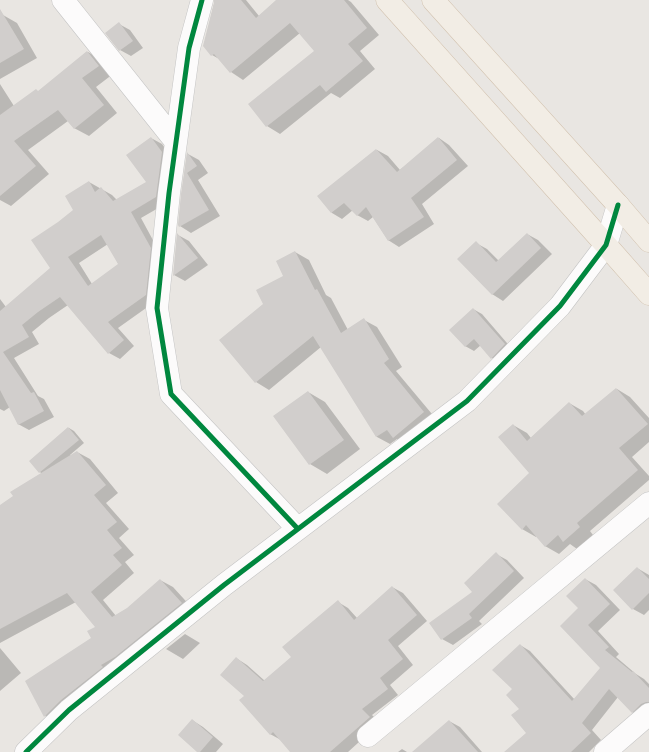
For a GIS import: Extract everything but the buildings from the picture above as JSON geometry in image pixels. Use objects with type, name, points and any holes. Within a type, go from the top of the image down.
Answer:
[{"type":"main road","points":[[387,0],[649,294]]},
{"type":"main road","points":[[433,0],[649,241]]},
{"type":"street","points":[[63,0],[176,142]]},
{"type":"street","points":[[202,0],[189,48],[169,193],[157,308],[172,394],[298,529]]},
{"type":"street","points":[[26,752],[69,710],[224,585],[467,401],[560,306],[606,245],[618,205]]},
{"type":"street","points":[[368,736],[649,503]]},
{"type":"street","points":[[605,752],[649,714]]},
{"type":"cycle path","points":[[202,0],[189,48],[169,193],[157,308],[171,394],[298,529]]},
{"type":"cycle path","points":[[26,752],[69,710],[224,585],[467,401],[560,306],[606,245],[618,205]]}]
